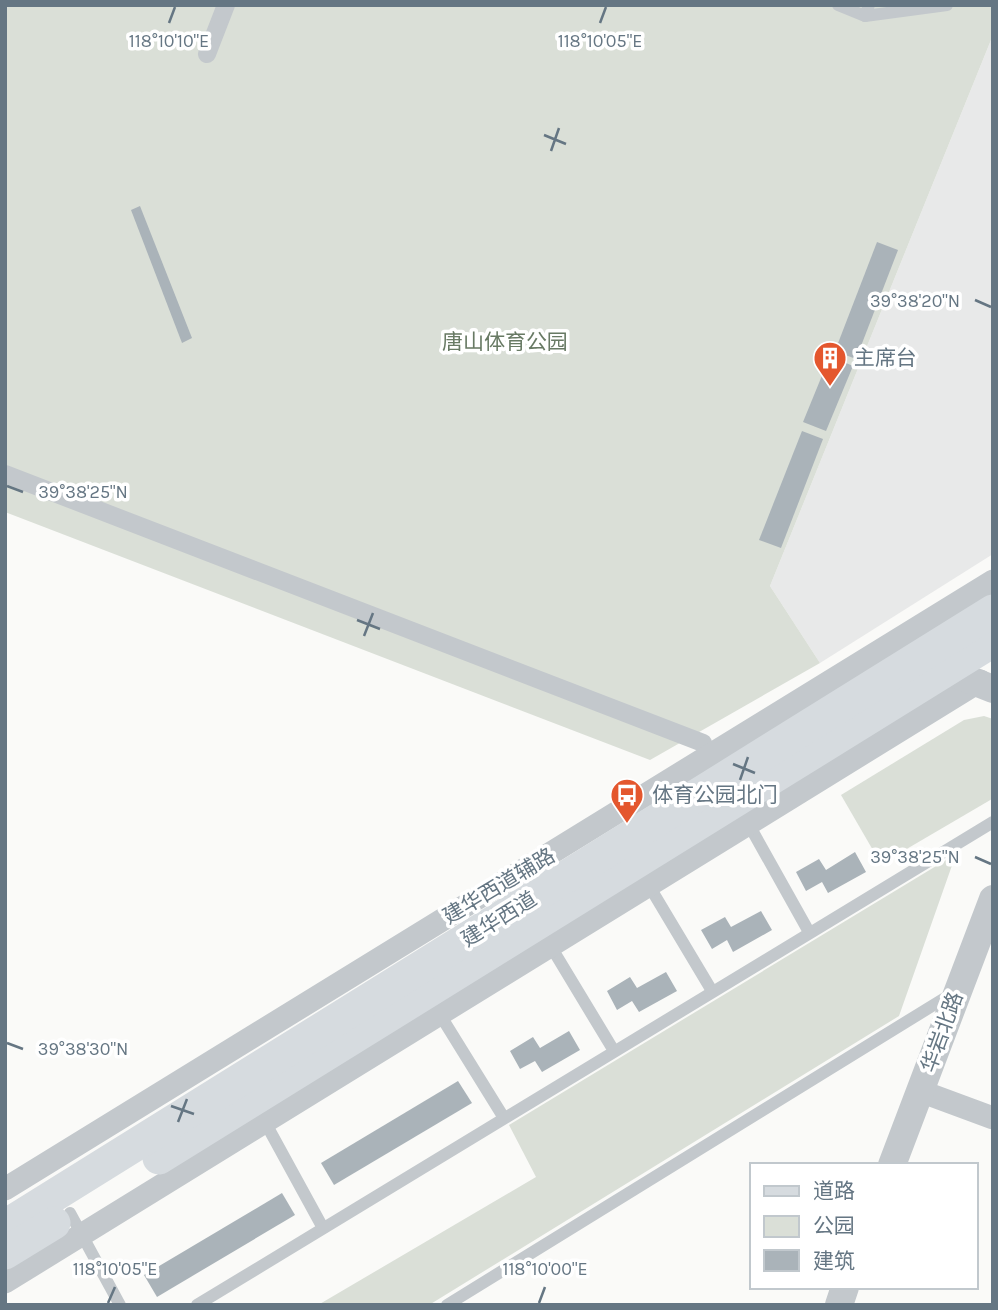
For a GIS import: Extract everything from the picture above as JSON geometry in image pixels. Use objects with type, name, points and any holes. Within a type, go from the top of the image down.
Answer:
[{"type":"main road","name":"建华西道","points":[[5,1226],[993,611]]},
{"type":"main road","name":"建华西道","points":[[5,1253],[76,1224],[993,641]]},
{"type":"street","points":[[207,54],[226,5]]},
{"type":"street","points":[[5,474],[703,743]]},
{"type":"street","name":"建华西道辅路","points":[[5,1189],[993,581]]},
{"type":"street","points":[[945,670],[988,682]]},
{"type":"street","points":[[5,1282],[76,1224],[265,1122],[748,823],[988,682]]},
{"type":"street","name":"华岩北路","points":[[893,1163],[956,991],[993,900]]},
{"type":"street","points":[[920,1091],[993,1118]]},
{"type":"lane","points":[[838,5],[867,10],[947,5]]},
{"type":"lane","points":[[197,1305],[993,822]]},
{"type":"lane","points":[[748,823],[809,932]]},
{"type":"lane","points":[[648,884],[712,991]]},
{"type":"lane","points":[[550,945],[614,1051]]},
{"type":"lane","points":[[447,1305],[956,991]]},
{"type":"lane","points":[[439,1013],[504,1118]]},
{"type":"lane","points":[[265,1122],[323,1228]]},
{"type":"lane","points":[[76,1224],[120,1305]]},
{"type":"shaded area","points":[[993,35],[993,554],[820,663],[770,586]]},
{"type":"green space","name":"唐山体育公园","points":[[5,5],[993,5],[993,35],[770,586],[820,663],[650,760],[5,512]]},
{"type":"green space","points":[[984,716],[993,719],[992,799],[881,864],[841,795],[964,720]]},
{"type":"green space","points":[[956,854],[899,1016],[429,1305],[318,1305],[536,1177],[509,1125]]},
{"type":"building","points":[[140,206],[192,338],[182,343],[131,210]]},
{"type":"building","points":[[877,242],[898,250],[856,359],[835,351]]},
{"type":"building","name":"主席台","points":[[830,356],[853,366],[826,431],[803,422]]},
{"type":"building","points":[[802,431],[823,439],[781,548],[759,540]]},
{"type":"building","points":[[855,852],[866,872],[828,893],[822,882],[806,891],[796,872],[819,859],[826,870]]},
{"type":"building","points":[[761,911],[772,930],[733,952],[727,940],[712,949],[701,930],[725,917],[731,927]]},
{"type":"building","points":[[666,972],[677,991],[639,1012],[632,1001],[617,1010],[607,991],[630,977],[637,988]]},
{"type":"building","points":[[569,1031],[580,1050],[542,1072],[535,1061],[520,1069],[510,1051],[533,1037],[540,1048]]},
{"type":"building","points":[[458,1081],[472,1103],[334,1185],[321,1163]]},
{"type":"building","points":[[282,1193],[295,1215],[157,1297],[144,1275]]},
{"type":"place","name":"主席台","points":[[830,388]]},
{"type":"place","name":"体育公园北门","points":[[627,825]]}]
